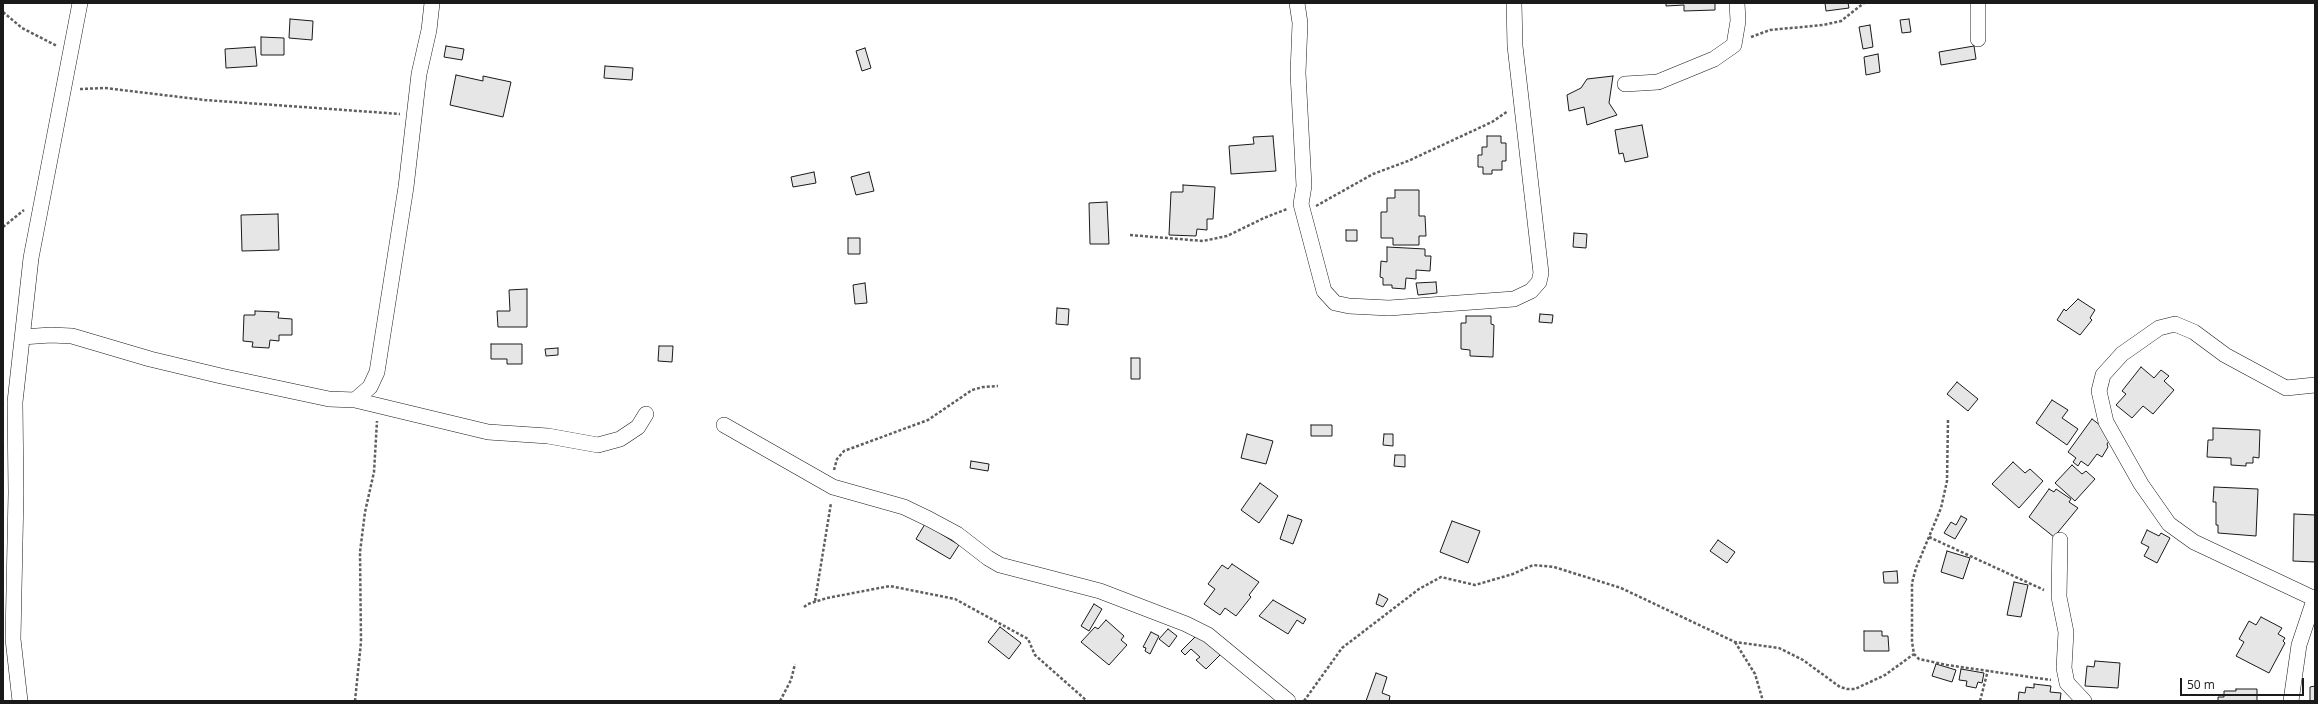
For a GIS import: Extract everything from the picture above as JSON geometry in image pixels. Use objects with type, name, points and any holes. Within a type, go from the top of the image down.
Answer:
[{"type":"street","points":[[20,701],[8,637],[16,493],[9,400],[22,337],[31,258],[72,54],[80,3]]},
{"type":"street","points":[[355,400],[370,387],[377,372],[406,187],[419,74],[429,30],[432,3]]},
{"type":"street","points":[[1297,3],[1300,23],[1298,73],[1304,186],[1302,208],[1324,291],[1335,303],[1349,306],[1388,308],[1514,299],[1531,291],[1538,282],[1541,273],[1515,46],[1514,3]]},
{"type":"street","points":[[1625,84],[1658,82],[1714,59],[1734,45],[1738,21],[1737,3]]},
{"type":"street","points":[[1978,3],[1978,39]]},
{"type":"street","points":[[2291,701],[2299,645],[2314,597],[2194,542],[2169,524],[2142,484],[2106,422],[2099,391],[2104,375],[2122,354],[2159,328],[2175,324],[2194,332],[2224,355],[2286,388],[2315,385]]},
{"type":"street","points":[[22,337],[51,335],[72,336],[150,359],[221,376],[329,399],[355,400],[488,432],[548,436],[598,445],[620,439],[638,427],[646,414]]},
{"type":"street","points":[[724,425],[833,487],[904,507],[929,519],[957,534],[988,558],[1000,565],[1100,591],[1208,634],[1288,701]]},
{"type":"street","points":[[2060,540],[2060,596],[2066,632],[2064,668],[2067,683],[2084,701]]},
{"type":"path","points":[[1734,45],[1770,30],[1823,25],[1841,20],[1864,3]]},
{"type":"path","points":[[3,12],[22,28],[72,54]]},
{"type":"path","points":[[65,89],[105,88],[205,100],[414,114]]},
{"type":"path","points":[[1130,235],[1202,241],[1227,236],[1264,218],[1329,200],[1373,174],[1408,161],[1492,122],[1521,101]]},
{"type":"path","points":[[815,601],[833,487],[834,466],[844,451],[928,420],[972,390],[998,386]]},
{"type":"path","points":[[355,701],[361,642],[360,552],[365,512],[374,472],[378,406]]},
{"type":"path","points":[[1948,420],[1947,481],[1942,508],[1916,568],[1912,583],[1912,642],[1914,654],[1919,659],[2067,683]]},
{"type":"path","points":[[1929,537],[2060,596]]},
{"type":"path","points":[[1304,701],[1342,648],[1419,589],[1441,577],[1475,585],[1513,574],[1533,565],[1554,567],[1621,588],[1735,642],[1780,648],[1803,660],[1840,687],[1847,689],[1855,689],[1885,675],[1914,654]]},
{"type":"path","points":[[804,607],[815,601],[855,591],[874,590],[890,586],[955,599],[1028,639],[1035,655],[1087,701]]},
{"type":"path","points":[[1735,642],[1755,674],[1763,701]]},
{"type":"path","points":[[780,701],[791,680],[795,664]]},
{"type":"path","points":[[1980,701],[1988,670]]},
{"type":"building","points":[[1666,3],[1715,3],[1715,10],[1684,11],[1684,5],[1666,6]]},
{"type":"building","points":[[1825,3],[1848,3],[1849,8],[1826,11]]},
{"type":"building","points":[[290,19],[313,21],[312,40],[289,38]]},
{"type":"building","points":[[1909,19],[1911,32],[1902,33],[1900,20]]},
{"type":"building","points":[[1870,25],[1873,47],[1863,49],[1859,27]]},
{"type":"building","points":[[261,37],[284,38],[284,55],[261,55]]},
{"type":"building","points":[[446,46],[464,49],[462,60],[444,57]]},
{"type":"building","points":[[1974,46],[1976,59],[1941,65],[1939,52]]},
{"type":"building","points":[[255,47],[257,66],[226,68],[225,49]]},
{"type":"building","points":[[865,48],[871,68],[862,71],[856,51]]},
{"type":"building","points":[[1878,54],[1880,72],[1866,75],[1864,57]]},
{"type":"building","points":[[605,66],[633,68],[632,80],[604,78]]},
{"type":"building","points":[[456,75],[483,81],[483,76],[511,82],[503,117],[450,105]]},
{"type":"building","points":[[1613,76],[1609,103],[1617,115],[1587,125],[1584,107],[1569,111],[1567,95],[1581,88],[1587,79]]},
{"type":"building","points":[[1642,125],[1648,157],[1625,162],[1623,153],[1619,154],[1615,130]]},
{"type":"building","points":[[1273,136],[1276,171],[1231,174],[1229,146],[1254,144],[1253,137]]},
{"type":"building","points":[[1487,136],[1501,136],[1501,143],[1506,143],[1506,161],[1502,161],[1502,170],[1492,170],[1492,174],[1483,174],[1483,167],[1478,167],[1478,155],[1482,155],[1482,147],[1487,147]]},
{"type":"building","points":[[814,172],[816,183],[793,187],[791,177]]},
{"type":"building","points":[[869,172],[874,191],[856,195],[851,177]]},
{"type":"building","points":[[1183,185],[1215,187],[1213,219],[1207,219],[1207,230],[1197,229],[1196,236],[1169,235],[1171,192],[1183,192]]},
{"type":"building","points":[[1395,190],[1419,190],[1419,216],[1425,216],[1426,236],[1419,236],[1419,245],[1393,245],[1393,238],[1381,238],[1381,212],[1387,212],[1387,198],[1395,198]]},
{"type":"building","points":[[1107,202],[1109,244],[1090,244],[1089,203]]},
{"type":"building","points":[[278,214],[279,250],[242,251],[241,215]]},
{"type":"building","points":[[1346,230],[1357,230],[1357,241],[1346,241]]},
{"type":"building","points":[[1574,233],[1587,234],[1586,248],[1573,247]]},
{"type":"building","points":[[848,238],[860,238],[860,254],[848,254]]},
{"type":"building","points":[[1387,247],[1425,249],[1425,256],[1431,256],[1430,271],[1416,270],[1416,279],[1406,278],[1405,289],[1392,288],[1392,285],[1383,285],[1383,278],[1380,277],[1381,261],[1387,262]]},
{"type":"building","points":[[1436,282],[1437,293],[1418,295],[1416,283]]},
{"type":"building","points":[[865,283],[867,303],[855,304],[853,285]]},
{"type":"building","points":[[527,289],[527,327],[498,327],[497,311],[510,311],[509,290]]},
{"type":"building","points":[[2078,299],[2095,310],[2090,318],[2092,320],[2080,335],[2057,320],[2064,309],[2066,311]]},
{"type":"building","points":[[1057,308],[1069,309],[1068,325],[1056,324]]},
{"type":"building","points":[[255,311],[279,312],[278,318],[292,319],[292,335],[279,335],[279,341],[270,340],[269,348],[252,347],[253,342],[243,341],[244,315],[255,315]]},
{"type":"building","points":[[1540,314],[1553,315],[1552,323],[1539,322]]},
{"type":"building","points":[[1466,316],[1491,316],[1491,324],[1494,325],[1493,357],[1470,356],[1470,350],[1461,349],[1461,323],[1466,323]]},
{"type":"building","points":[[491,344],[522,344],[522,364],[507,364],[507,359],[491,359]]},
{"type":"building","points":[[659,346],[673,346],[672,362],[658,361]]},
{"type":"building","points":[[558,348],[558,355],[546,356],[545,349]]},
{"type":"building","points":[[1131,358],[1140,358],[1140,379],[1131,379]]},
{"type":"building","points":[[2141,367],[2154,378],[2161,370],[2169,376],[2164,381],[2174,390],[2153,414],[2143,406],[2132,418],[2116,405],[2126,394],[2122,391]]},
{"type":"building","points":[[1957,382],[1978,399],[1968,411],[1947,394]]},
{"type":"building","points":[[2052,400],[2068,410],[2062,418],[2078,429],[2067,445],[2036,423]]},
{"type":"building","points":[[2092,419],[2113,435],[2107,444],[2108,447],[2102,457],[2097,454],[2088,466],[2081,461],[2078,466],[2073,462],[2076,458],[2068,452]]},
{"type":"building","points":[[1311,425],[1332,425],[1332,436],[1311,436]]},
{"type":"building","points":[[2213,428],[2260,430],[2259,458],[2253,457],[2253,463],[2246,463],[2246,466],[2231,465],[2231,458],[2207,457],[2208,440],[2213,440]]},
{"type":"building","points":[[1247,434],[1273,441],[1266,464],[1241,458]]},
{"type":"building","points":[[1384,434],[1393,434],[1393,446],[1383,445]]},
{"type":"building","points":[[1395,455],[1405,455],[1405,467],[1394,466]]},
{"type":"building","points":[[971,461],[989,464],[988,471],[970,468]]},
{"type":"building","points":[[2013,462],[2025,473],[2030,469],[2043,481],[2019,508],[1992,484]]},
{"type":"building","points":[[2072,465],[2082,474],[2086,471],[2095,479],[2075,501],[2055,483]]},
{"type":"building","points":[[1260,483],[1278,496],[1259,523],[1241,510]]},
{"type":"building","points":[[2214,487],[2258,489],[2256,536],[2218,533],[2218,525],[2216,525],[2216,502],[2213,502]]},
{"type":"building","points":[[2049,489],[2054,492],[2056,489],[2071,499],[2069,502],[2078,508],[2054,537],[2029,517]]},
{"type":"building","points":[[2294,514],[2315,515],[2315,562],[2293,561]]},
{"type":"building","points":[[1288,515],[1302,520],[1293,544],[1280,539]]},
{"type":"building","points":[[1961,516],[1967,519],[1955,539],[1944,533],[1951,522],[1956,525]]},
{"type":"building","points":[[1452,521],[1480,531],[1468,563],[1440,552]]},
{"type":"building","points":[[925,524],[959,545],[950,559],[916,539]]},
{"type":"building","points":[[2147,530],[2159,536],[2161,533],[2170,538],[2157,563],[2144,556],[2149,547],[2141,543]]},
{"type":"building","points":[[1718,540],[1735,552],[1727,563],[1710,551]]},
{"type":"building","points":[[1947,551],[1970,558],[1963,579],[1941,572]]},
{"type":"building","points":[[1232,564],[1259,582],[1249,595],[1251,597],[1236,616],[1225,608],[1220,615],[1204,604],[1215,589],[1208,584],[1222,565],[1228,569]]},
{"type":"building","points":[[1897,571],[1898,583],[1884,583],[1883,572]]},
{"type":"building","points":[[2014,582],[2028,585],[2021,617],[2007,615]]},
{"type":"building","points":[[1379,594],[1388,599],[1383,607],[1376,604]]},
{"type":"building","points":[[1273,600],[1306,619],[1303,624],[1297,620],[1288,634],[1259,616]]},
{"type":"building","points":[[1094,604],[1102,609],[1089,631],[1081,626]]},
{"type":"building","points":[[2261,617],[2282,628],[2278,634],[2285,638],[2283,641],[2285,643],[2269,673],[2236,656],[2244,642],[2239,639],[2249,621],[2256,625]]},
{"type":"building","points":[[1106,620],[1124,636],[1121,640],[1127,645],[1109,665],[1081,642],[1095,627],[1098,629]]},
{"type":"building","points":[[1000,627],[1021,643],[1009,659],[988,642]]},
{"type":"building","points":[[1168,629],[1177,636],[1169,647],[1159,639]]},
{"type":"building","points":[[1864,631],[1882,631],[1882,636],[1888,636],[1889,651],[1864,651]]},
{"type":"building","points":[[1151,632],[1159,636],[1150,654],[1145,651],[1146,648],[1143,647]]},
{"type":"building","points":[[1198,634],[1221,654],[1206,669],[1196,660],[1200,657],[1191,649],[1185,655],[1181,651]]},
{"type":"building","points":[[2095,661],[2120,663],[2118,688],[2085,686],[2087,666],[2094,667]]},
{"type":"building","points":[[1936,664],[1956,670],[1952,682],[1932,676]]},
{"type":"building","points":[[1961,669],[1984,673],[1982,683],[1978,682],[1976,688],[1966,686],[1967,681],[1959,680]]},
{"type":"building","points":[[1376,673],[1387,677],[1382,693],[1390,696],[1389,701],[1366,701]]},
{"type":"building","points":[[2034,684],[2051,686],[2050,692],[2061,693],[2060,701],[2018,701],[2019,692],[2025,693],[2026,687],[2034,688]]},
{"type":"building","points":[[2315,686],[2315,701],[2310,701],[2310,687]]},
{"type":"building","points":[[2236,689],[2257,689],[2257,701],[2218,701],[2218,697],[2224,697],[2224,691],[2236,691]]}]
